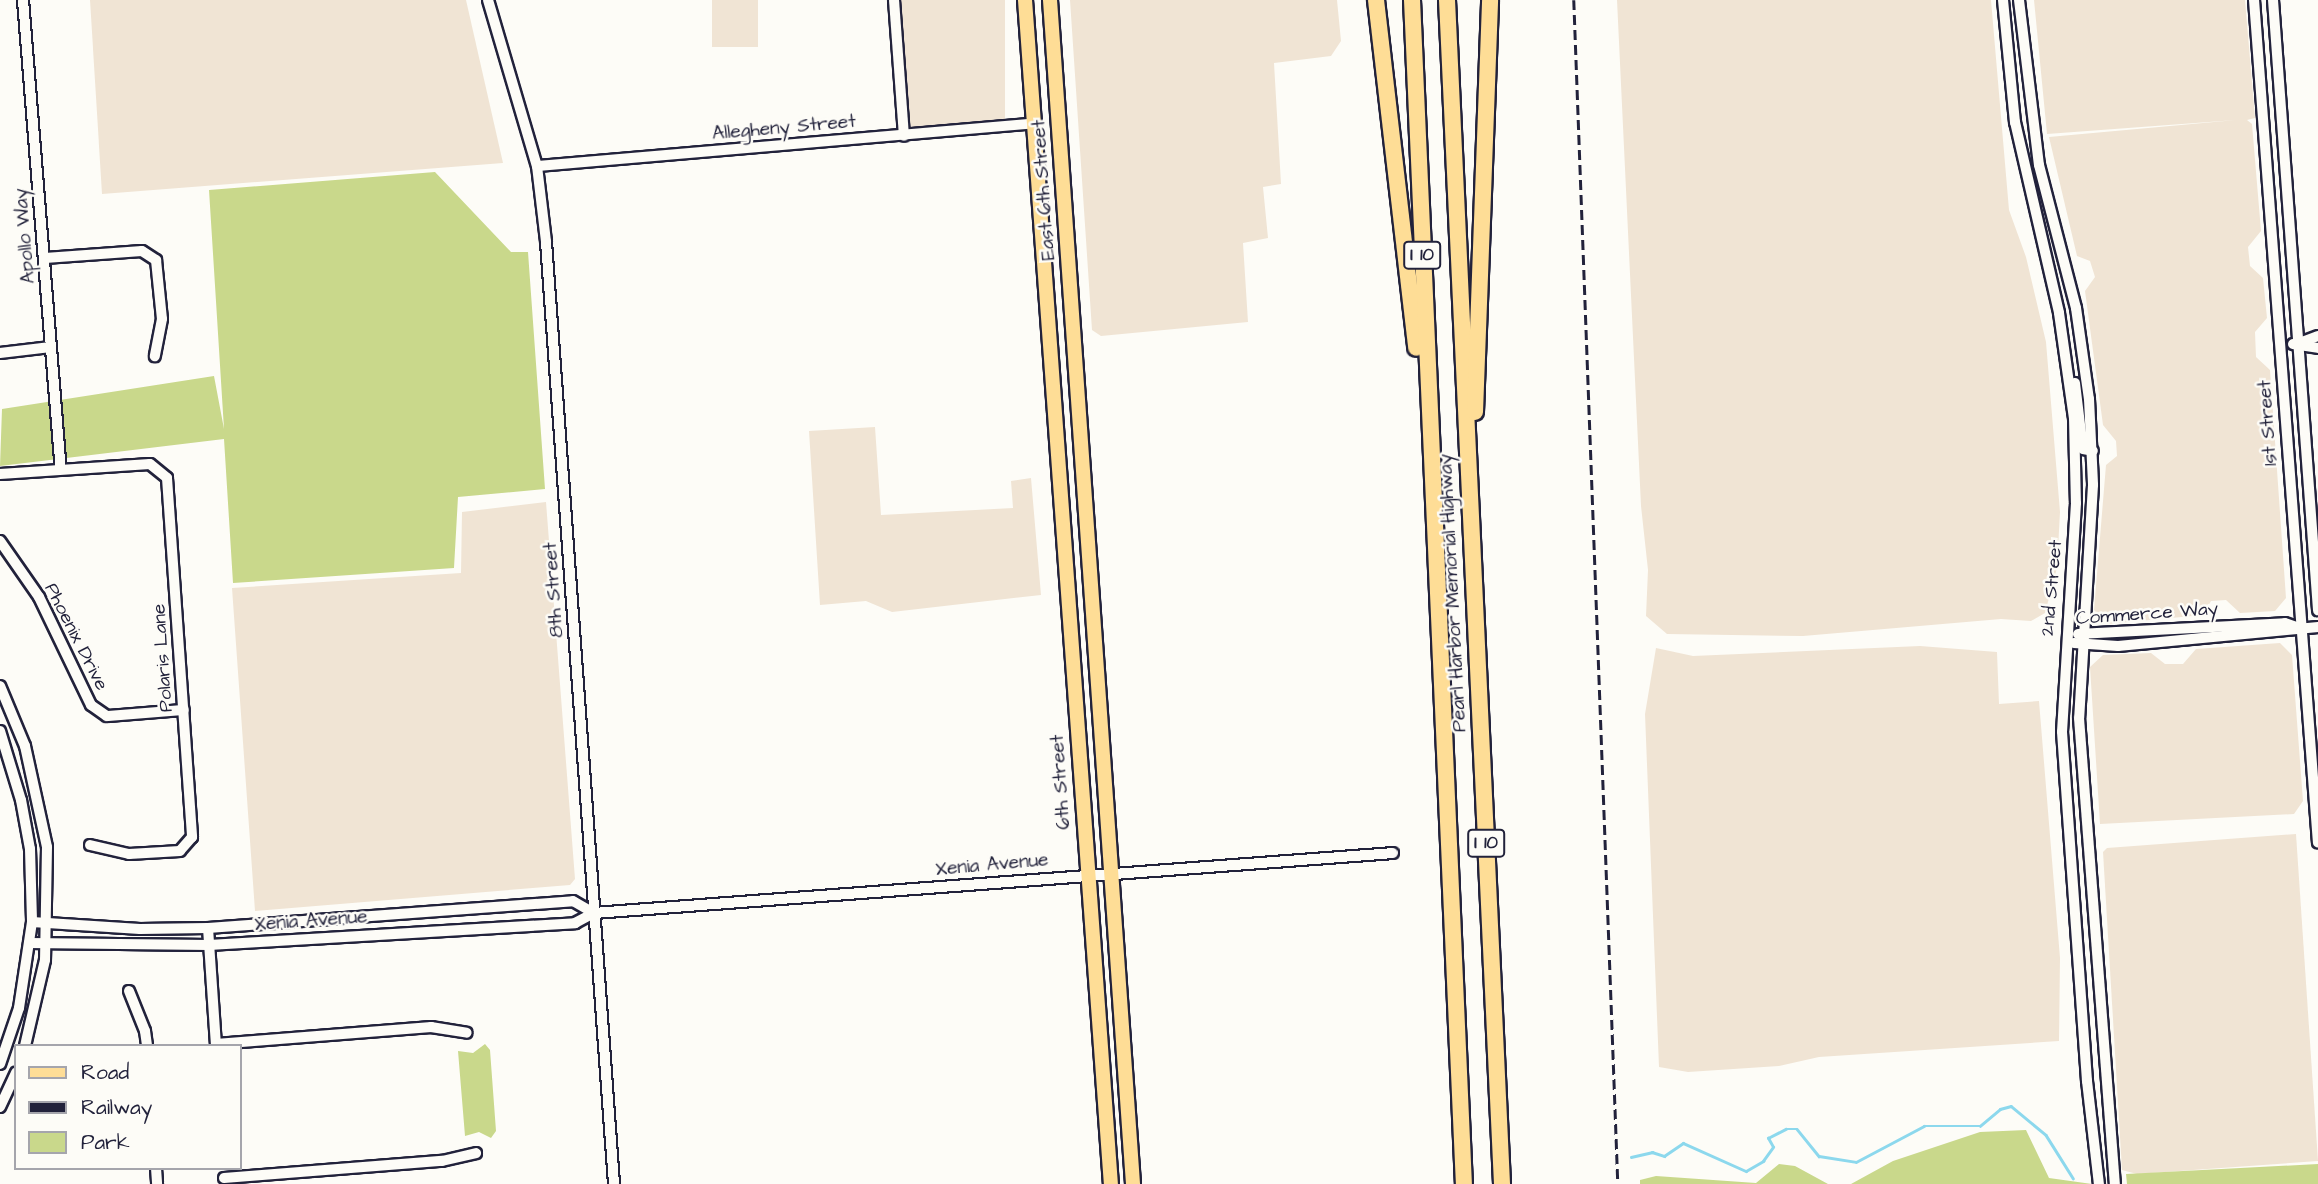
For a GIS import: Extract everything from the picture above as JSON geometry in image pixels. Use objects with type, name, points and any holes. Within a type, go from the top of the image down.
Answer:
[{"type":"highway","points":[[1376,0],[1432,511]]},
{"type":"highway","name":"Pearl Harbor Memorial Highway","points":[[1412,0],[1432,511],[1464,1184]]},
{"type":"highway","name":"Pearl Harbor Memorial Highway","points":[[1447,0],[1502,1184]]},
{"type":"highway","points":[[1469,502],[1490,0]]},
{"type":"main road","name":"East 6th Street","points":[[1025,0],[1053,377]]},
{"type":"main road","name":"East 6th Street","points":[[1050,0],[1112,872]]},
{"type":"main road","name":"6th Street","points":[[1053,377],[1111,1184]]},
{"type":"main road","points":[[1112,872],[1133,1184]]},
{"type":"street","name":"Apollo Way","points":[[23,0],[61,469]]},
{"type":"street","name":"8th Street","points":[[488,0],[537,166],[614,1184]]},
{"type":"street","points":[[894,0],[904,136]]},
{"type":"street","name":"2nd Street","points":[[2003,0],[2006,42],[2028,191],[2067,357],[2076,503],[2065,638],[2062,732],[2087,1081],[2099,1184]]},
{"type":"street","name":"2nd Street","points":[[2019,0],[2032,122],[2069,278],[2086,371],[2093,451],[2079,718],[2115,1184]]},
{"type":"street","name":"1st Street","points":[[2255,0],[2318,843]]},
{"type":"street","points":[[2273,0],[2297,344]]},
{"type":"street","points":[[2006,42],[2022,121],[2032,122]]},
{"type":"street","name":"Allegheny Street","points":[[537,166],[1035,123]]},
{"type":"street","points":[[2028,191],[2042,201],[2060,270],[2069,278]]},
{"type":"street","points":[[45,258],[142,251],[156,260],[162,319],[155,356]]},
{"type":"street","points":[[2297,344],[2318,336]]},
{"type":"street","points":[[2280,344],[2318,348]]},
{"type":"street","name":"1st Street","points":[[2297,344],[2318,610]]},
{"type":"street","points":[[0,353],[51,347]]},
{"type":"street","points":[[2067,357],[2079,398],[2084,449],[2093,451]]},
{"type":"street","name":"Polaris Lane","points":[[61,469],[150,464],[167,478],[192,837],[180,851],[129,854],[90,845]]},
{"type":"street","points":[[0,474],[61,469]]},
{"type":"street","name":"Phoenix Drive","points":[[0,541],[39,597],[91,705],[107,716],[184,710]]},
{"type":"street","name":"Commerce Way","points":[[2065,638],[2082,633],[2285,623],[2302,629]]},
{"type":"street","name":"Commerce Way","points":[[2065,638],[2081,646],[2273,635],[2318,627]]},
{"type":"street","points":[[0,686],[25,746],[47,847],[46,943],[36,1012],[26,1044]]},
{"type":"street","points":[[0,731],[21,800],[30,849],[32,922],[19,1008],[0,1065]]},
{"type":"street","name":"Xenia Avenue","points":[[29,943],[209,945],[575,923],[594,913],[1393,853]]},
{"type":"street","name":"Xenia Avenue","points":[[32,922],[208,928],[573,901],[594,913]]},
{"type":"street","points":[[208,928],[216,1044]]},
{"type":"street","points":[[129,991],[145,1031],[147,1044]]},
{"type":"street","points":[[228,1044],[430,1027],[467,1033]]},
{"type":"street","points":[[0,1107],[14,1076]]},
{"type":"street","points":[[224,1177],[442,1161],[475,1153]]},
{"type":"shaded area","points":[[90,0],[466,0],[503,163],[102,194]]},
{"type":"shaded area","points":[[712,0],[758,0],[758,47],[712,47]]},
{"type":"shaded area","points":[[900,0],[1005,0],[1005,127],[900,127]]},
{"type":"shaded area","points":[[1070,0],[1337,0],[1341,41],[1331,56],[1274,63],[1281,184],[1263,187],[1268,238],[1243,243],[1248,322],[1101,336],[1092,330]]},
{"type":"shaded area","points":[[1617,0],[1991,0],[2009,210],[2026,257],[2046,342],[2060,512],[2057,568],[2045,613],[2031,621],[2001,619],[1803,636],[1667,634],[1646,616],[1648,570],[1641,506]]},
{"type":"shaded area","points":[[2034,0],[2245,0],[2255,118],[2247,120],[2252,124],[2261,231],[2248,247],[2250,266],[2263,278],[2267,318],[2255,332],[2256,357],[2270,370],[2286,598],[2275,611],[2240,613],[2226,600],[2211,601],[2203,615],[2107,624],[2094,610],[2106,465],[2117,456],[2116,441],[2103,425],[2085,291],[2095,277],[2090,261],[2077,256],[2049,137],[2236,120],[2047,134]]},
{"type":"shaded area","points":[[875,427],[881,515],[1013,508],[1011,481],[1031,478],[1041,595],[892,612],[866,601],[820,605],[809,431]]},
{"type":"shaded area","points":[[546,502],[575,879],[570,885],[255,911],[232,588],[461,573],[462,512]]},
{"type":"shaded area","points":[[2280,643],[2292,655],[2303,801],[2294,814],[2100,824],[2090,667],[2103,655],[2151,653],[2165,664],[2183,664],[2196,649]]},
{"type":"shaded area","points":[[1920,646],[1997,652],[1999,704],[2039,701],[2060,958],[2059,1041],[1819,1057],[1779,1066],[1688,1072],[1659,1067],[1645,714],[1656,648],[1693,656]]},
{"type":"shaded area","points":[[2296,834],[2318,1161],[2137,1174],[2122,1170],[2103,852],[2107,848]]},
{"type":"green space","points":[[435,172],[511,252],[528,252],[545,489],[458,497],[454,568],[233,583],[224,439],[0,466],[2,409],[214,376],[224,429],[209,190]]},
{"type":"green space","points":[[485,1044],[490,1050],[496,1131],[491,1138],[479,1132],[465,1136],[458,1051],[473,1053]]},
{"type":"green space","points":[[2026,1130],[2049,1178],[2092,1184],[1851,1184],[1893,1161],[1980,1132]]},
{"type":"green space","points":[[1779,1164],[1795,1166],[1828,1184],[1640,1184],[1640,1180],[1656,1176],[1756,1183]]},
{"type":"green space","points":[[2318,1164],[2318,1184],[2127,1184],[2126,1174]]},
{"type":"waterway","points":[[1631,1157],[1652,1152],[1664,1156],[1683,1143],[1746,1171],[1763,1161],[1773,1147],[1768,1138],[1786,1129],[1797,1129],[1819,1156],[1856,1162],[1924,1126],[1980,1126],[2000,1109],[2011,1106],[2046,1135],[2073,1178]]},
{"type":"railway","points":[[1574,0],[1618,1184]]}]
